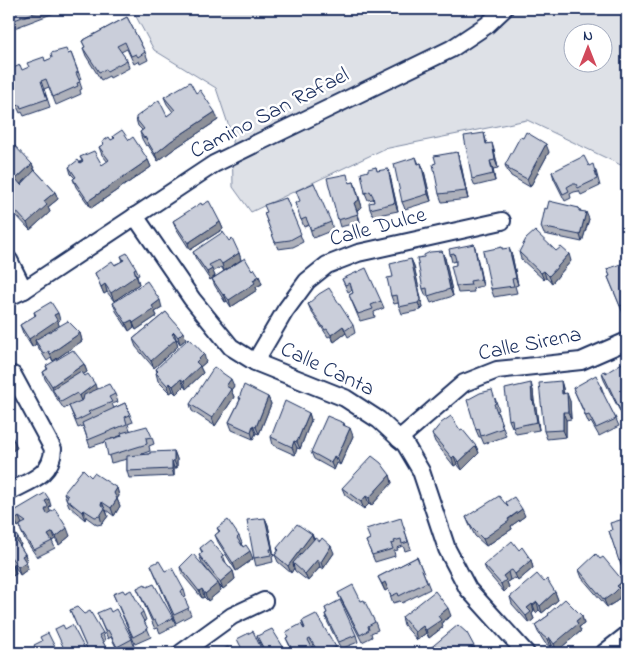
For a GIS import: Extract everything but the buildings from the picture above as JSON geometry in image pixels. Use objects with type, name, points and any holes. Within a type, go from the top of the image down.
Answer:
[{"type":"street","name":"Camino San Rafael","points":[[16,293],[214,164],[451,49],[481,30],[504,9]]},
{"type":"street","name":"Calle Canta","points":[[135,216],[192,299],[231,347],[255,362],[345,398],[379,420],[400,439],[421,471],[446,549],[468,589],[526,653]]},
{"type":"street","name":"Calle Dulce","points":[[255,362],[290,303],[307,281],[327,264],[358,252],[502,221]]},
{"type":"street","points":[[9,260],[16,293]]},
{"type":"street","name":"Calle Sirena","points":[[400,439],[464,383],[497,370],[581,361],[627,341]]},
{"type":"street","points":[[9,492],[44,473],[50,462],[53,449],[13,375]]},
{"type":"street","points":[[181,653],[232,616],[264,601]]},
{"type":"street","points":[[604,653],[627,636]]},
{"type":"shaded area","points":[[132,9],[627,9],[627,168],[527,120],[384,149],[251,212],[233,187],[232,136],[216,88],[154,50]]}]
